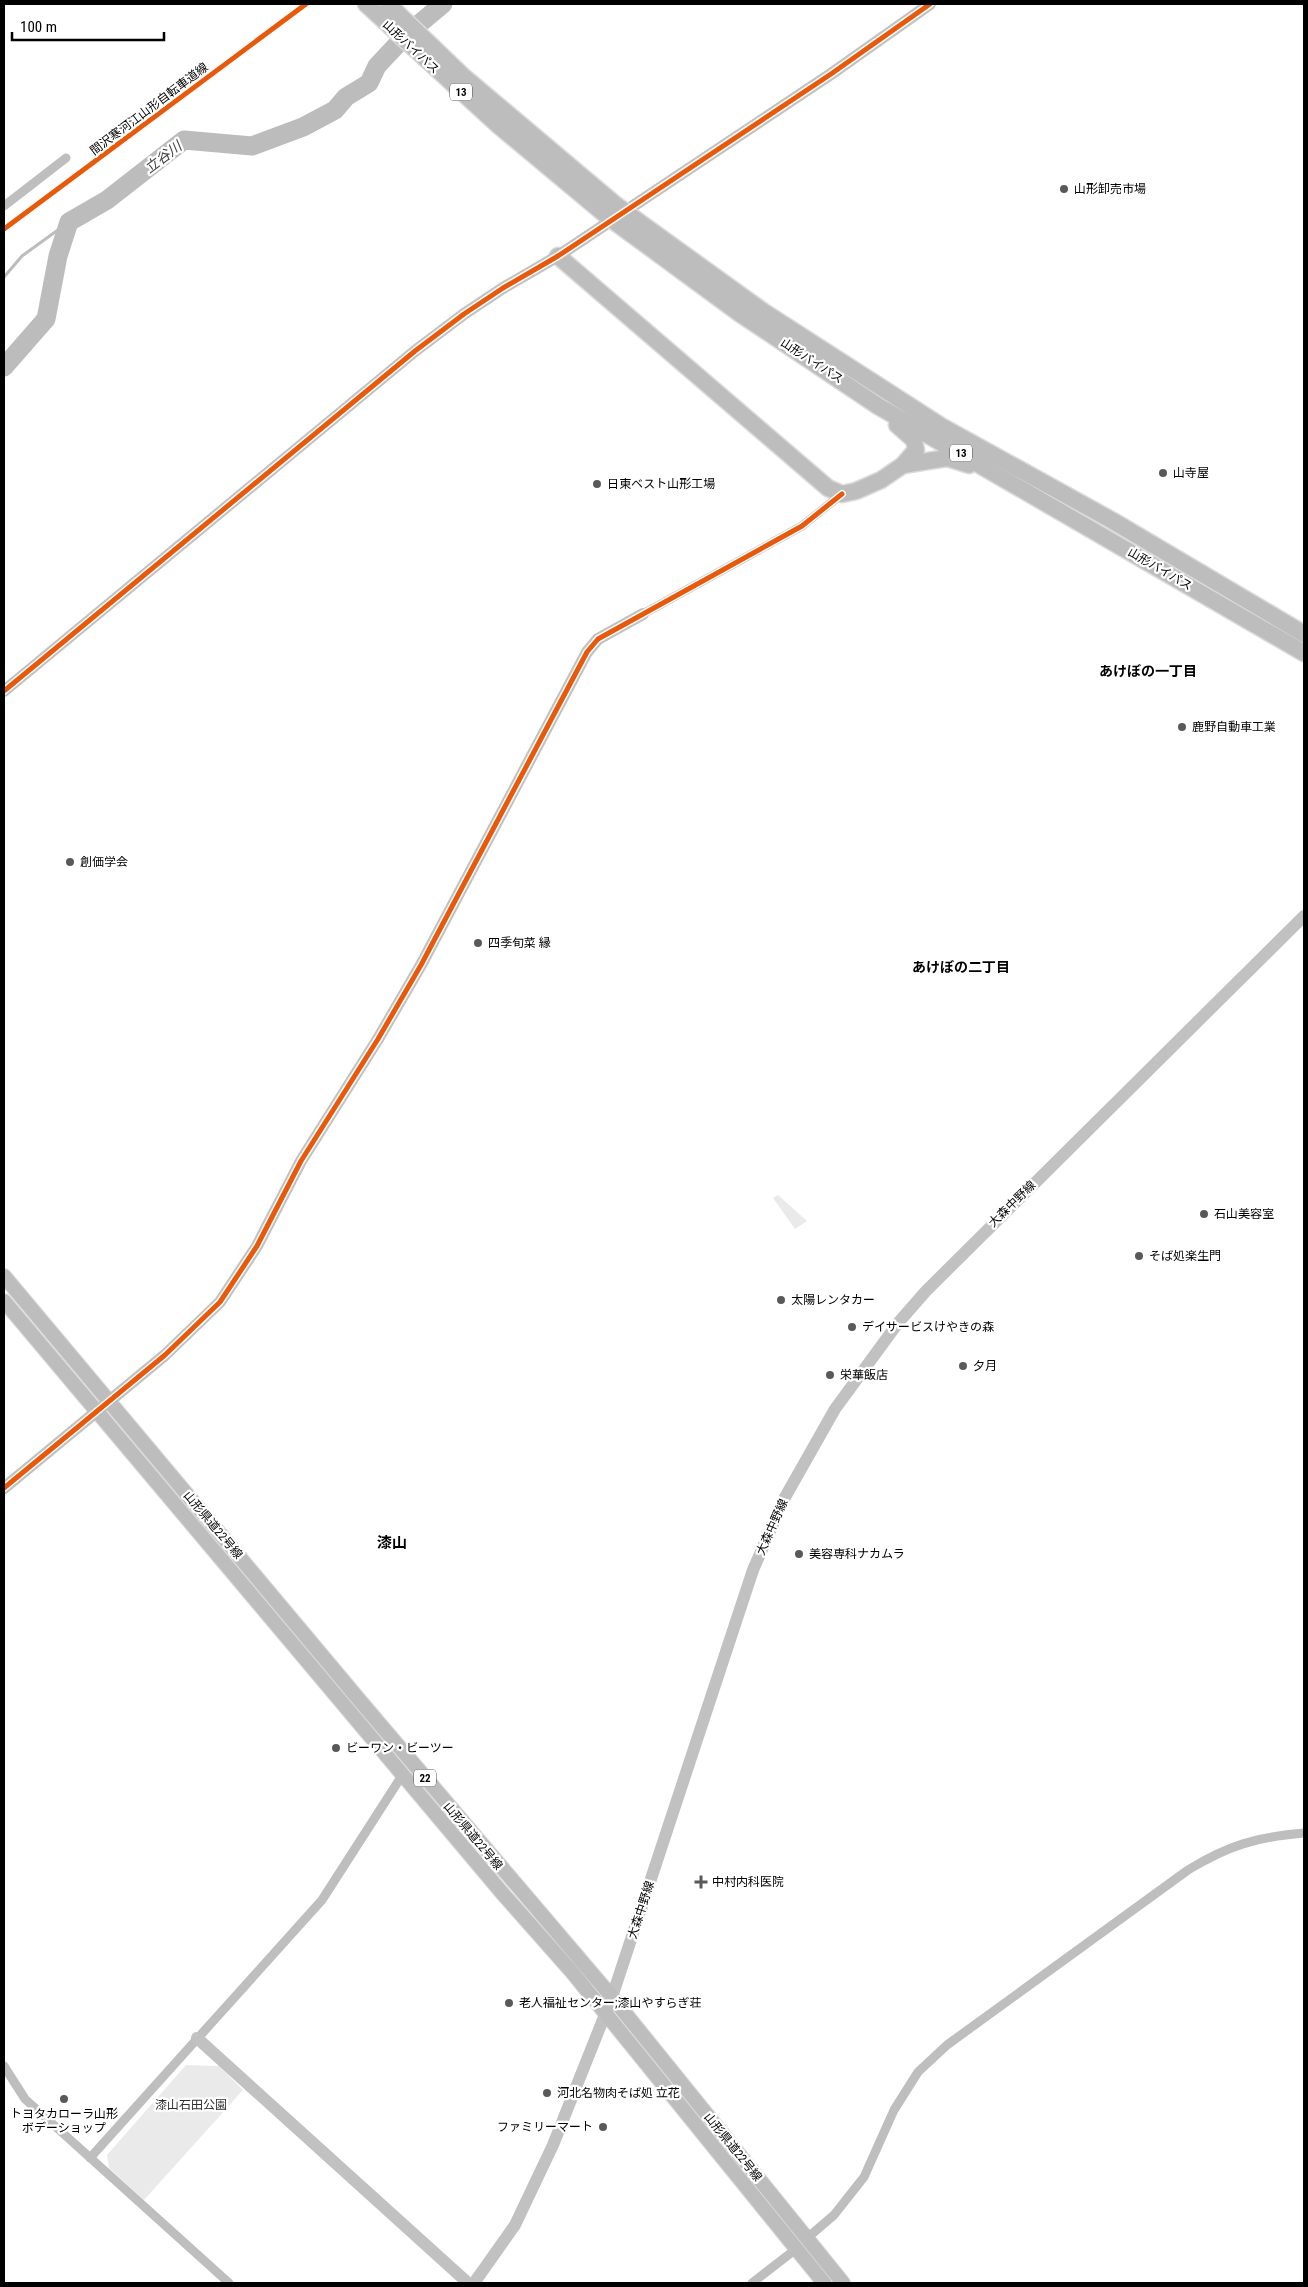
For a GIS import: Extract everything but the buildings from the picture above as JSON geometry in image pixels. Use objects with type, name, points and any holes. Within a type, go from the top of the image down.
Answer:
[{"type":"highway","name":"山形バイパス","points":[[366,4],[498,125],[564,172],[635,227],[941,426],[1113,521],[1304,634]]},
{"type":"highway","name":"山形バイパス","points":[[388,4],[564,172]]},
{"type":"highway","name":"山形バイパス","points":[[635,227],[739,313],[878,406],[1304,653]]},
{"type":"highway","points":[[558,256],[810,475],[828,488],[842,494],[864,487],[903,465],[916,450],[914,440],[902,428],[854,398],[835,382],[826,371]]},
{"type":"highway","points":[[903,465],[947,458],[961,462],[975,467],[1063,518],[1101,534]]},
{"type":"main road","name":"山形県道22号線","points":[[4,1276],[484,1849],[612,1997],[843,2283]]},
{"type":"main road","name":"山形県道22号線","points":[[4,1301],[605,2014],[824,2283]]},
{"type":"street","points":[[4,690],[415,351],[472,308],[558,256],[831,74],[930,4]]},
{"type":"street","points":[[4,206],[66,158]]},
{"type":"street","points":[[4,1488],[97,1412],[196,1327],[220,1302],[257,1246],[301,1161],[378,1039],[416,974],[587,652],[598,639],[802,526],[842,494]]},
{"type":"street","name":"大森中野線","points":[[474,2283],[515,2225],[552,2145],[612,1997],[754,1570],[784,1499],[835,1409],[893,1331],[926,1291],[1304,916]]},
{"type":"street","points":[[90,2158],[322,1900],[403,1774]]},
{"type":"street","points":[[806,2239],[834,2215],[864,2177],[894,2110],[918,2072],[947,2045],[1204,1860],[1230,1847],[1248,1842],[1272,1836],[1304,1833]]},
{"type":"street","points":[[197,2038],[468,2283]]},
{"type":"street","points":[[4,2066],[25,2099],[229,2283]]},
{"type":"street","points":[[752,2283],[796,2249]]},
{"type":"green space","points":[[778,1195],[807,1221],[795,1229],[773,1198]]},
{"type":"green space","name":"漆山石田公園","points":[[186,2065],[219,2066],[243,2090],[144,2200],[109,2168],[107,2155]]},
{"type":"waterway","name":"立谷川","points":[[4,367],[46,319],[58,256],[69,222],[107,200],[184,140],[252,146],[303,127],[335,110],[346,97],[369,83],[377,66],[407,34],[443,4]]},
{"type":"waterway","points":[[4,277],[22,256],[69,222]]},
{"type":"cycle path","name":"間沢寒河江山形自転車道線","points":[[4,229],[306,4]]},
{"type":"cycle path","points":[[4,691],[415,351],[464,314],[503,288],[558,256],[831,74],[930,4]]},
{"type":"cycle path","points":[[4,1488],[165,1355],[220,1302],[257,1246],[301,1161],[378,1039],[421,965],[587,652],[598,639],[802,526],[842,494]]},
{"type":"place","name":"山形卸売市場","points":[[1064,189]]},
{"type":"place","name":"山寺屋","points":[[1163,473]]},
{"type":"place","name":"日東ベスト山形工場","points":[[597,484]]},
{"type":"place","name":"鹿野自動車工業","points":[[1182,727]]},
{"type":"place","name":"創価学会","points":[[70,862]]},
{"type":"place","name":"四季旬菜 縁","points":[[478,943]]},
{"type":"place","name":"石山美容室","points":[[1204,1214]]},
{"type":"place","name":"そば処楽生門","points":[[1139,1256]]},
{"type":"place","name":"太陽レンタカー","points":[[781,1300]]},
{"type":"place","name":"デイサービスけやきの森","points":[[852,1327]]},
{"type":"place","name":"夕月","points":[[963,1366]]},
{"type":"place","name":"栄華飯店","points":[[830,1375]]},
{"type":"place","name":"美容専科ナカムラ","points":[[799,1554]]},
{"type":"place","name":"ビーワン・ビーツー","points":[[336,1748]]},
{"type":"place","name":"中村内科医院","points":[[701,1882]]},
{"type":"place","name":"老人福祉センター;漆山やすらぎ荘","points":[[509,2003]]},
{"type":"place","name":"河北名物肉そば処 立花","points":[[547,2093]]},
{"type":"place","name":"トヨタカローラ山形 ボデーショップ","points":[[64,2099]]},
{"type":"place","name":"ファミリーマート","points":[[603,2127]]},
{"type":"district","name":"あけぼの一丁目","points":[[1148,671]]},
{"type":"district","name":"あけぼの二丁目","points":[[961,967]]},
{"type":"district","name":"漆山","points":[[392,1543]]}]
